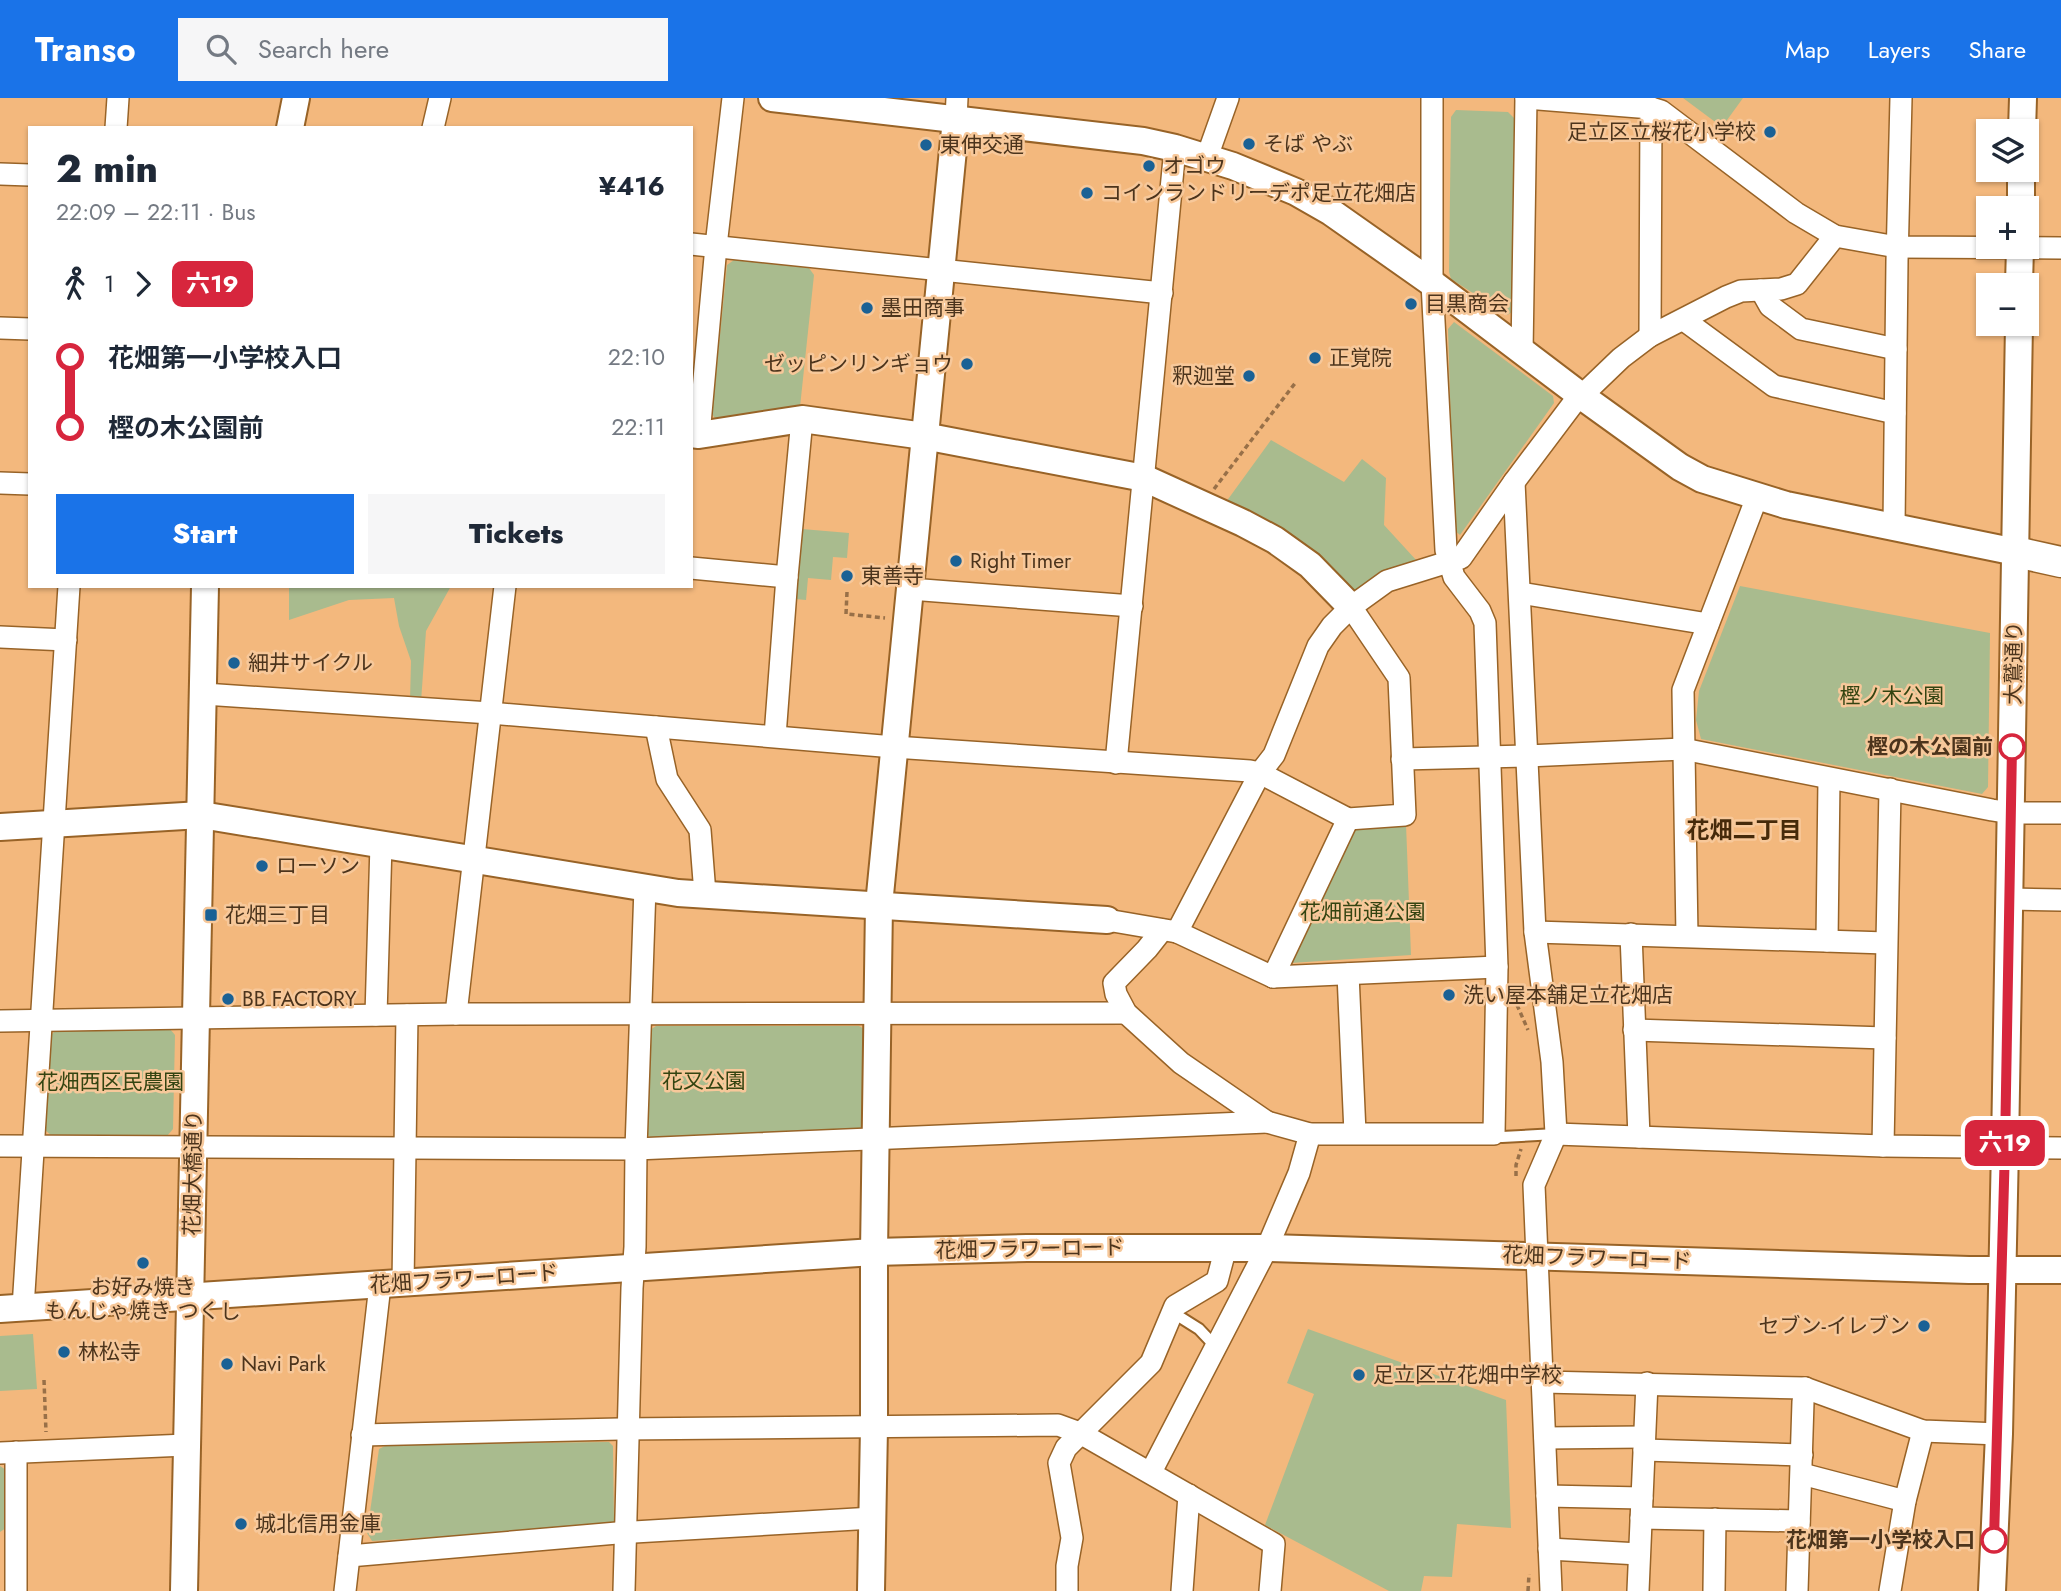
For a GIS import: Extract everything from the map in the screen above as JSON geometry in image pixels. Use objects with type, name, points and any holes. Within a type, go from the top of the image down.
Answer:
[{"type":"main road","points":[[2016,552],[2061,562]]},
{"type":"street","points":[[116,126],[118,98]]},
{"type":"street","points":[[290,126],[296,98]]},
{"type":"street","points":[[433,126],[440,98]]},
{"type":"street","points":[[204,694],[490,713],[1259,774],[1348,819],[1405,815],[1399,678],[1351,607],[1310,565],[1264,535],[1144,478],[924,436],[802,419],[695,434],[733,98]]},
{"type":"street","points":[[772,98],[957,108],[1175,148],[1233,166],[1296,192],[1353,227],[1580,395],[1680,467],[1702,479],[1786,505],[2016,552]]},
{"type":"street","points":[[1207,157],[1228,98]]},
{"type":"street","points":[[0,1146],[636,1149],[1267,1122],[1310,1133],[1494,1134],[1497,967],[1485,623],[1480,611],[1454,577],[1446,550],[1432,283],[1432,98]]},
{"type":"street","points":[[1522,352],[1526,98],[1661,111],[1796,212],[1835,236],[1897,247],[1976,248]]},
{"type":"street","points":[[1894,526],[1901,98]]},
{"type":"street","points":[[2022,119],[2023,98]]},
{"type":"street","points":[[871,1591],[879,905],[957,108]]},
{"type":"street","points":[[1650,337],[1651,108]]},
{"type":"street","points":[[1116,763],[1175,148]]},
{"type":"street","points":[[0,174],[28,175]]},
{"type":"street","points":[[1267,1122],[1181,1063],[1126,1013],[1116,994],[1115,983],[1147,949],[1169,931],[1259,774],[1273,755],[1318,646],[1332,626],[1351,607],[1387,581],[1461,558],[1580,395],[1621,358],[1650,337],[1726,297],[1741,291],[1782,289],[1797,284],[1835,236]]},
{"type":"street","points":[[693,244],[1161,293]]},
{"type":"street","points":[[2039,248],[2061,248]]},
{"type":"street","points":[[1761,290],[1770,306],[1801,329],[1896,349]]},
{"type":"street","points":[[1684,320],[1774,386],[1895,412]]},
{"type":"street","points":[[0,328],[28,330]]},
{"type":"street","name":"大鷲通り","points":[[1992,1591],[2005,1147],[2019,336]]},
{"type":"street","points":[[775,736],[802,419]]},
{"type":"street","points":[[1514,482],[1535,932],[1552,1062],[1556,1134],[1534,1185],[1551,1591]]},
{"type":"street","points":[[0,483],[28,484]]},
{"type":"street","points":[[1687,936],[1684,690],[1757,497]]},
{"type":"street","points":[[693,568],[787,577]]},
{"type":"street","points":[[11,1308],[33,1145],[69,588]]},
{"type":"street","name":"花畑大橋通り","points":[[184,1591],[205,588]]},
{"type":"street","points":[[456,1014],[505,588]]},
{"type":"street","points":[[910,589],[1132,606]]},
{"type":"street","points":[[1520,593],[1708,624]]},
{"type":"street","points":[[0,637],[66,640]]},
{"type":"street","points":[[656,727],[667,779],[700,830],[705,894]]},
{"type":"street","points":[[1402,759],[1684,749],[2011,813],[2061,813]]},
{"type":"street","points":[[1827,941],[1829,779]]},
{"type":"street","points":[[1883,1146],[1890,789]]},
{"type":"street","points":[[0,827],[201,815],[678,892],[1107,920],[1169,931],[1273,977],[1497,967]]},
{"type":"street","points":[[1273,977],[1348,819]]},
{"type":"street","points":[[376,1015],[381,844]]},
{"type":"street","points":[[624,1591],[645,887]]},
{"type":"street","points":[[2010,899],[2061,900]]},
{"type":"street","points":[[1535,932],[1886,943]]},
{"type":"street","points":[[1630,934],[1639,1137]]},
{"type":"street","points":[[1349,974],[1355,1133]]},
{"type":"street","points":[[0,1021],[456,1014],[1126,1013]]},
{"type":"street","points":[[345,1591],[362,1435],[392,1284],[406,1147],[407,1015]]},
{"type":"street","points":[[1634,1030],[1885,1038]]},
{"type":"street","points":[[1151,1472],[1267,1248],[1299,1173],[1310,1133]]},
{"type":"street","points":[[1556,1134],[1883,1146],[2061,1148]]},
{"type":"street","points":[[1067,1591],[1067,1566],[1072,1538],[1059,1464],[1066,1448],[1151,1363],[1175,1306],[1217,1281],[1226,1247]]},
{"type":"street","name":"花畑フラワーロード","points":[[11,1308],[874,1252],[1027,1248],[1226,1247],[2002,1271],[2061,1270]]},
{"type":"street","points":[[1543,1382],[1805,1388],[1923,1431],[1998,1434]]},
{"type":"street","points":[[1638,1591],[1647,1383]]},
{"type":"street","points":[[1797,1591],[1802,1402],[1805,1388]]},
{"type":"street","points":[[362,1435],[628,1429],[1058,1425],[1080,1433],[1151,1472],[1273,1544],[1270,1591]]},
{"type":"street","points":[[1890,1591],[1905,1501],[1923,1431]]},
{"type":"street","points":[[1545,1438],[1644,1443],[1802,1465],[1905,1501]]},
{"type":"street","points":[[16,1591],[8,1544],[8,1453],[186,1445]]},
{"type":"street","points":[[1182,1591],[1189,1495]]},
{"type":"street","points":[[1548,1496],[1715,1519],[1799,1521]]},
{"type":"street","points":[[349,1556],[626,1533],[873,1518]]},
{"type":"street","points":[[1714,1591],[1715,1519]]},
{"type":"street","points":[[1549,1549],[1639,1554]]},
{"type":"lane","points":[[1494,1134],[1502,1137],[1556,1134]]},
{"type":"lane","points":[[1172,1312],[1199,1329],[1216,1347]]},
{"type":"path","points":[[1202,504],[1296,383]]},
{"type":"path","points":[[847,592],[846,614],[889,618]]},
{"type":"path","points":[[44,1380],[47,1451]]},
{"type":"green space","points":[[1683,98],[1743,98],[1722,127]]},
{"type":"green space","points":[[1456,110],[1508,112],[1514,118],[1514,311],[1507,315],[1451,279],[1449,272],[1451,117]]},
{"type":"green space","points":[[734,260],[809,268],[814,275],[800,407],[717,421],[712,414],[727,265]]},
{"type":"green space","points":[[1454,322],[1553,396],[1554,403],[1460,535],[1454,530],[1448,329]]},
{"type":"green space","points":[[1271,440],[1344,482],[1362,459],[1386,478],[1384,525],[1417,561],[1378,574],[1358,590],[1351,589],[1226,502]]},
{"type":"green space","points":[[802,529],[849,533],[847,558],[833,557],[831,580],[808,578],[806,600],[795,599]]},
{"type":"green space","name":"樫ノ木公園","points":[[1740,586],[1990,633],[1988,787],[1982,794],[1701,739],[1696,720],[1699,691]]},
{"type":"green space","points":[[289,588],[450,588],[426,631],[421,702],[410,701],[411,661],[399,626],[394,598],[349,600],[289,620]]},
{"type":"green space","name":"花畑前通公園","points":[[1406,824],[1411,955],[1291,963],[1351,829]]},
{"type":"green space","name":"花又公園","points":[[656,1026],[859,1026],[864,1029],[863,1124],[860,1128],[653,1140],[648,1135],[650,1030]]},
{"type":"green space","name":"花畑西区民農園","points":[[169,1028],[175,1035],[173,1129],[167,1136],[52,1136],[45,1130],[51,1035],[57,1029]]},
{"type":"green space","points":[[1308,1329],[1506,1400],[1511,1528],[1457,1524],[1452,1577],[1424,1576],[1421,1591],[1389,1591],[1265,1525],[1314,1394],[1287,1383]]},
{"type":"green space","points":[[33,1334],[37,1389],[0,1391],[0,1336]]},
{"type":"green space","points":[[609,1442],[613,1446],[614,1522],[609,1526],[372,1541],[367,1533],[379,1449],[387,1445]]},
{"type":"green space","points":[[0,1466],[6,1470],[6,1528],[0,1532]]},
{"type":"bus line","name":"六19","points":[[1994,1540],[2012,747]]},
{"type":"place","name":"足立区立桜花小学校","points":[[1770,132]]},
{"type":"place","name":"そば やぶ","points":[[1249,144]]},
{"type":"place","name":"東伸交通","points":[[926,145]]},
{"type":"place","name":"オゴウ","points":[[1149,166]]},
{"type":"place","name":"コインランドリーデポ足立花畑店","points":[[1087,193]]},
{"type":"place","name":"目黒商会","points":[[1411,304]]},
{"type":"place","name":"墨田商事","points":[[867,308]]},
{"type":"place","name":"正覚院","points":[[1315,358]]},
{"type":"place","name":"ゼッピンリンギョウ","points":[[967,364]]},
{"type":"place","name":"釈迦堂","points":[[1249,376]]},
{"type":"place","name":"Right Timer","points":[[956,561]]},
{"type":"place","name":"東善寺","points":[[847,576]]},
{"type":"place","name":"細井サイクル","points":[[234,663]]},
{"type":"place","name":"樫の木公園前","points":[[2012,747]]},
{"type":"place","name":"ローソン","points":[[262,866]]},
{"type":"place","name":"花畑三丁目","points":[[211,915]]},
{"type":"place","name":"洗い屋本舗足立花畑店","points":[[1449,995]]},
{"type":"place","name":"BB FACTORY","points":[[228,999]]},
{"type":"place","name":"お好み焼き もんじゃ焼き つくし","points":[[143,1263]]},
{"type":"place","name":"セブン-イレブン","points":[[1924,1326]]},
{"type":"place","name":"林松寺","points":[[64,1352]]},
{"type":"place","name":"Navi Park","points":[[227,1364]]},
{"type":"place","name":"足立区立花畑中学校","points":[[1359,1375]]},
{"type":"place","name":"城北信用金庫","points":[[241,1524]]},
{"type":"place","name":"花畑第一小学校入口","points":[[1994,1540]]},
{"type":"district","name":"花畑二丁目","points":[[1744,830]]}]
